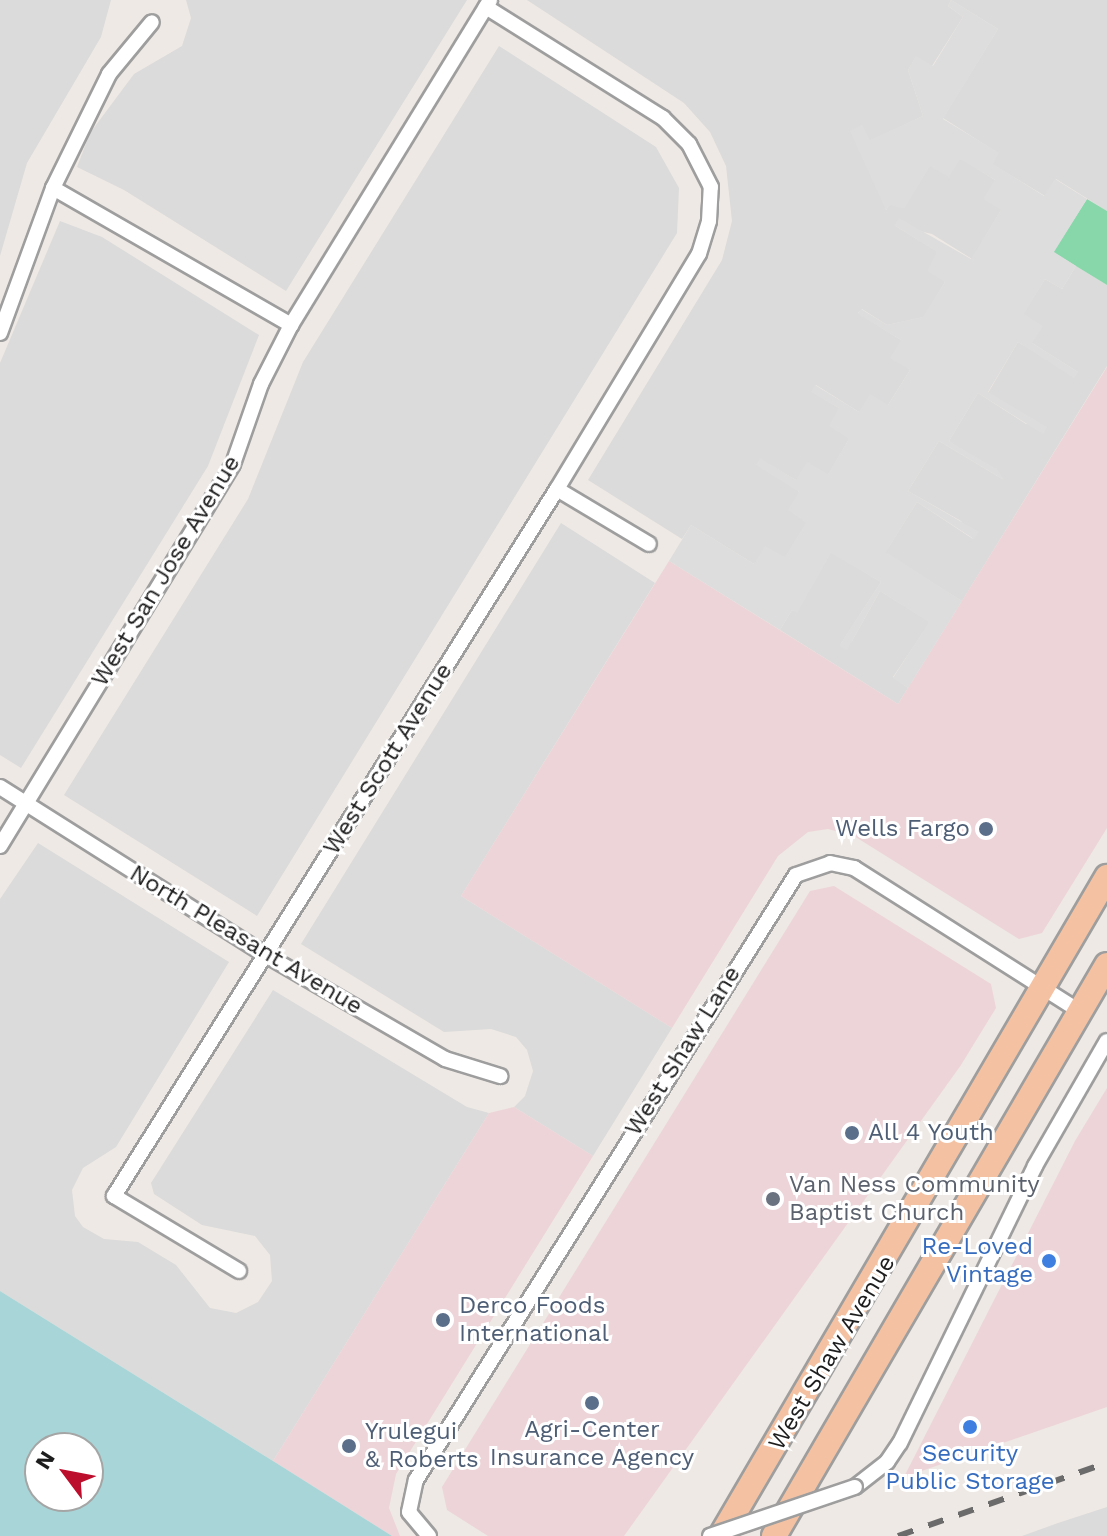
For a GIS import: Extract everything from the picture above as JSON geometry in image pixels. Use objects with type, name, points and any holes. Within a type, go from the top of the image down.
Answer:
[{"type":"main road","name":"West Shaw Avenue","points":[[721,1536],[858,1310],[1107,877]]},
{"type":"main road","name":"West Shaw Avenue","points":[[774,1536],[1107,965]]},
{"type":"street","name":"West Scott Avenue","points":[[239,1271],[114,1196],[557,489],[699,254],[709,221],[711,187],[689,144],[663,118],[488,4]]},
{"type":"street","name":"West San Jose Avenue","points":[[0,846],[233,464],[261,384],[291,325],[488,4]]},
{"type":"street","points":[[0,333],[53,188],[109,74],[152,22]]},
{"type":"street","points":[[53,188],[291,325]]},
{"type":"street","points":[[557,489],[649,544]]},
{"type":"street","name":"North Pleasant Avenue","points":[[0,787],[264,954],[445,1059],[500,1076]]},
{"type":"street","name":"West Shaw Lane","points":[[429,1536],[409,1512],[416,1480],[796,875],[830,863],[854,868],[1079,1011]]},
{"type":"street","points":[[710,1536],[855,1487],[872,1476],[900,1443],[1035,1166],[1107,1041]]},
{"type":"shaded area","points":[[0,0],[111,0],[101,37],[27,163],[0,256]]},
{"type":"shaded area","points":[[186,0],[467,0],[286,291],[124,190],[77,167],[90,133],[134,74],[182,46],[191,18]]},
{"type":"shaded area","points":[[527,0],[951,0],[948,6],[963,17],[932,66],[916,57],[908,70],[923,116],[870,141],[886,210],[890,204],[904,208],[930,165],[960,158],[995,180],[1001,210],[972,259],[932,234],[894,225],[938,252],[945,282],[924,317],[887,325],[862,309],[858,313],[901,340],[910,370],[888,405],[859,412],[816,385],[812,392],[839,408],[849,439],[828,475],[796,480],[760,459],[799,492],[807,522],[785,558],[754,564],[691,525],[682,539],[588,480],[722,260],[732,221],[726,166],[710,132],[684,103]]},
{"type":"shaded area","points":[[951,0],[1107,0],[1107,211],[1056,179],[1045,196],[992,164],[998,153],[943,118],[998,29]]},
{"type":"shaded area","points":[[951,0],[998,29],[943,119],[999,153],[993,164],[1044,196],[1055,179],[1087,199],[1054,252],[1076,266],[1062,289],[1045,279],[1024,314],[1043,326],[1032,343],[1078,372],[1074,378],[1018,342],[988,392],[1047,427],[1043,434],[978,393],[949,441],[997,469],[1004,480],[939,441],[908,491],[979,532],[974,539],[917,502],[886,552],[962,601],[908,688],[893,678],[929,622],[880,591],[847,650],[839,646],[881,582],[831,553],[797,613],[792,610],[780,630],[669,561],[691,525],[754,564],[765,546],[785,557],[806,523],[788,510],[799,492],[756,465],[760,458],[796,480],[807,462],[828,474],[849,439],[829,426],[839,408],[811,392],[815,385],[859,412],[870,394],[888,405],[910,370],[890,358],[901,340],[858,314],[861,309],[887,325],[923,317],[945,282],[927,271],[937,252],[894,225],[899,218],[971,259],[1001,210],[983,199],[995,180],[960,159],[949,177],[930,166],[904,209],[890,205],[886,210],[850,131],[862,125],[870,140],[923,116],[908,70],[916,56],[933,66],[963,17],[948,6]]},
{"type":"shaded area","points":[[499,46],[656,147],[679,188],[677,233],[257,916],[64,795],[248,499],[303,362]]},
{"type":"shaded area","points":[[60,221],[102,237],[259,335],[208,466],[21,768],[0,755],[0,363]]},
{"type":"shaded area","points":[[1076,266],[1107,285],[1107,366],[962,601],[885,553],[917,502],[973,539],[961,521],[908,491],[939,441],[1004,480],[949,441],[978,393],[1026,424],[1042,425],[988,393],[1018,342],[1072,374],[1078,372],[1032,343],[1023,314],[1045,279],[1062,289]]},
{"type":"shaded area","points":[[1107,367],[1107,828],[1042,933],[1019,939],[854,836],[828,829],[808,832],[778,856],[672,1028],[461,896],[669,561],[898,704]]},
{"type":"shaded area","points":[[561,523],[655,583],[461,896],[672,1028],[593,1156],[514,1107],[525,1096],[533,1071],[527,1050],[516,1037],[491,1029],[444,1032],[301,944]]},
{"type":"shaded area","points":[[831,552],[881,582],[840,645],[852,641],[880,591],[930,622],[893,677],[908,688],[898,704],[780,630],[792,610],[797,612]]},
{"type":"shaded area","points":[[38,843],[229,962],[116,1147],[83,1168],[72,1190],[75,1216],[83,1227],[104,1239],[138,1242],[176,1265],[210,1308],[236,1313],[258,1302],[272,1281],[270,1255],[255,1236],[202,1225],[154,1194],[151,1183],[273,990],[467,1107],[489,1113],[273,1461],[0,1291],[0,899]]},
{"type":"shaded area","points":[[834,886],[991,984],[996,1008],[961,1065],[624,1536],[488,1536],[447,1510],[442,1487],[810,891]]},
{"type":"shaded area","points":[[1107,1088],[1107,1407],[904,1477],[1075,1141]]},
{"type":"shaded area","points":[[514,1107],[593,1156],[396,1474],[389,1508],[400,1536],[392,1536],[273,1461],[489,1113]]},
{"type":"shaded area","points":[[1107,1507],[1107,1536],[1022,1536],[1058,1523]]},
{"type":"green space","points":[[1087,199],[1107,211],[1107,285],[1053,252]]},
{"type":"water","points":[[0,1291],[392,1536],[0,1536]]},
{"type":"railway","points":[[898,1536],[1107,1463]]},
{"type":"place","name":"Wells Fargo","points":[[986,829]]},
{"type":"place","name":"All 4 Youth","points":[[852,1133]]},
{"type":"place","name":"Van Ness Community Baptist Church","points":[[773,1199]]},
{"type":"place","name":"Re-Loved Vintage","points":[[1049,1261]]},
{"type":"place","name":"Derco Foods International","points":[[443,1320]]},
{"type":"place","name":"Agri-Center Insurance Agency","points":[[592,1403]]},
{"type":"place","name":"Security Public Storage","points":[[970,1427]]},
{"type":"place","name":"Yrulegui & Roberts","points":[[349,1446]]}]
